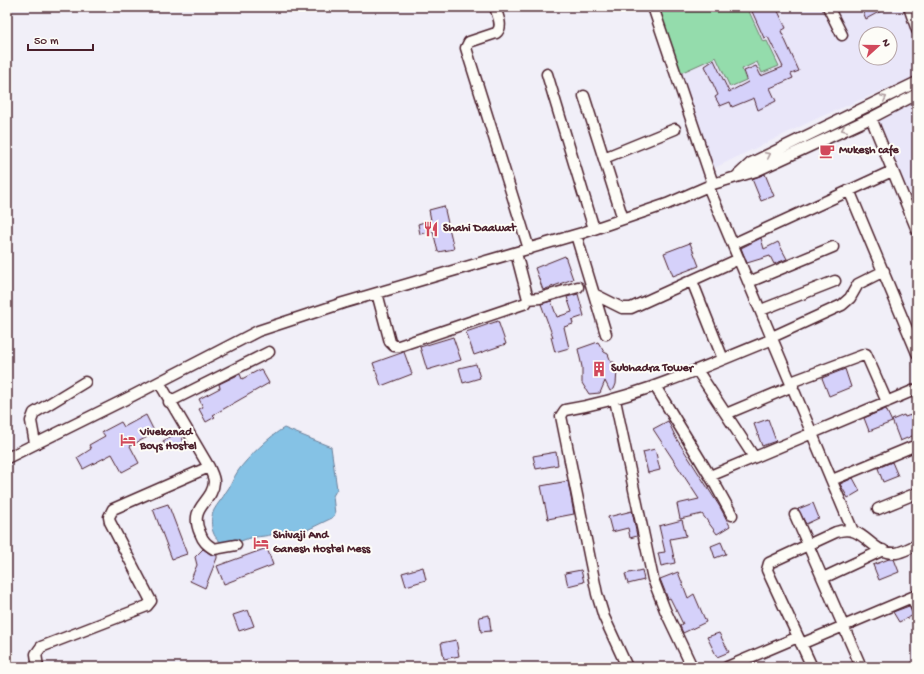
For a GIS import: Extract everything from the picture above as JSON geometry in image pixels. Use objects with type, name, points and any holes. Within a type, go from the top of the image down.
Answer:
[{"type":"street","points":[[495,7],[500,31],[496,34],[469,42],[466,48],[528,249]]},
{"type":"street","points":[[653,7],[711,185],[733,244],[852,529]]},
{"type":"street","points":[[828,7],[842,35]]},
{"type":"street","points":[[913,12],[917,30]]},
{"type":"street","points":[[547,74],[594,229]]},
{"type":"street","points":[[736,177],[751,163],[917,82]]},
{"type":"street","points":[[7,458],[258,331],[377,293],[576,235],[667,204],[711,185],[756,171],[871,118],[917,94]]},
{"type":"street","points":[[584,96],[623,219]]},
{"type":"street","points":[[871,118],[917,230]]},
{"type":"street","points":[[604,158],[675,129]]},
{"type":"street","points":[[733,244],[892,171]]},
{"type":"street","points":[[849,190],[917,353]]},
{"type":"street","points":[[576,235],[606,334]]},
{"type":"street","points":[[749,282],[833,248]]},
{"type":"street","points":[[516,253],[528,299]]},
{"type":"street","points":[[594,294],[622,308],[631,308],[739,259]]},
{"type":"street","points":[[627,667],[604,617],[597,594],[561,416],[565,410],[615,400],[655,386],[772,338],[842,305],[850,298],[858,284],[884,271]]},
{"type":"street","points":[[761,310],[835,280]]},
{"type":"street","points":[[692,281],[723,359]]},
{"type":"street","points":[[377,293],[390,342],[394,346],[399,346],[522,305],[526,303],[528,299],[540,298],[578,287]]},
{"type":"street","points":[[169,402],[269,352]]},
{"type":"street","points":[[726,414],[792,384],[866,354],[887,402]]},
{"type":"street","points":[[697,370],[754,457]]},
{"type":"street","points":[[35,443],[31,421],[34,413],[85,382]]},
{"type":"street","points":[[159,382],[169,402],[214,477],[213,485],[196,516],[196,526],[203,542],[214,549],[236,545]]},
{"type":"street","points":[[655,386],[732,515]]},
{"type":"street","points":[[710,476],[917,389]]},
{"type":"street","points":[[615,400],[652,579],[692,667]]},
{"type":"street","points":[[832,480],[914,446]]},
{"type":"street","points":[[38,667],[36,654],[41,647],[147,606],[151,601],[110,522],[109,517],[113,508],[209,467]]},
{"type":"street","points":[[878,509],[917,493]]},
{"type":"street","points":[[795,515],[809,544],[859,662]]},
{"type":"street","points":[[812,667],[767,570],[769,563],[841,530],[852,529],[861,534],[869,542],[883,550],[896,553],[917,545]]},
{"type":"street","points":[[823,578],[883,550]]},
{"type":"street","points":[[727,667],[800,640],[844,626],[915,596],[917,609]]},
{"type":"shaded area","points":[[648,7],[917,7],[917,76],[820,117],[704,173]]},
{"type":"shaded area","points":[[917,94],[917,191],[905,191],[870,116]]},
{"type":"green space","points":[[652,7],[747,7],[763,42],[767,41],[779,66],[762,73],[757,62],[742,69],[746,80],[730,87],[716,57],[676,75]]},
{"type":"water","points":[[284,428],[331,447],[337,489],[333,496],[335,514],[332,518],[301,533],[290,529],[233,543],[225,543],[220,541],[212,530],[212,514],[215,508],[228,490],[242,466],[266,441]]},
{"type":"building","points":[[750,7],[776,7],[786,28],[781,31],[799,71],[791,74],[793,78],[770,88],[776,101],[758,110],[754,98],[732,107],[730,102],[720,106],[715,97],[718,95],[705,66],[714,60],[729,92],[748,82],[744,71],[756,66],[761,76],[783,67],[768,37],[764,38]]},
{"type":"building","points":[[861,7],[888,7],[866,19]]},
{"type":"building","points":[[765,174],[774,196],[761,201],[752,179]]},
{"type":"building","points":[[444,206],[454,249],[438,252],[433,231],[420,234],[418,224],[431,220],[429,210]]},
{"type":"building","points":[[761,238],[764,249],[778,242],[787,259],[774,264],[770,256],[747,263],[741,248]]},
{"type":"building","points":[[690,243],[699,266],[673,276],[664,253]]},
{"type":"building","points":[[565,256],[573,279],[543,290],[535,268]]},
{"type":"building","points":[[578,294],[584,316],[572,320],[573,324],[564,327],[569,348],[555,352],[551,337],[553,337],[541,304],[551,301],[557,317],[572,312],[567,297]]},
{"type":"building","points":[[498,321],[506,344],[474,355],[466,332]]},
{"type":"building","points":[[453,337],[461,360],[427,370],[420,347]]},
{"type":"building","name":"Subhadra Tower","points":[[598,342],[604,352],[608,354],[611,362],[614,362],[617,370],[616,384],[614,389],[610,391],[605,381],[600,393],[589,394],[582,383],[582,367],[578,349]]},
{"type":"building","points":[[404,352],[412,374],[381,386],[373,363]]},
{"type":"building","points":[[476,364],[480,378],[463,383],[459,368]]},
{"type":"building","points":[[261,369],[269,383],[213,415],[215,417],[206,422],[199,409],[203,407],[199,399],[220,388],[219,384],[240,374],[242,379]]},
{"type":"building","points":[[845,369],[851,387],[829,396],[822,378]]},
{"type":"building","points":[[886,409],[892,422],[869,431],[864,418]]},
{"type":"building","points":[[917,413],[917,434],[900,441],[892,420],[904,415],[905,417]]},
{"type":"building","points":[[146,415],[155,433],[130,446],[139,463],[122,472],[112,454],[83,469],[77,458],[91,449],[89,445],[105,436],[102,432],[121,422],[124,427]]},
{"type":"building","points":[[768,419],[776,441],[762,446],[754,424]]},
{"type":"building","points":[[668,421],[676,438],[720,507],[730,526],[717,534],[702,514],[680,519],[677,504],[699,499],[653,429]]},
{"type":"building","points":[[179,432],[184,442],[168,451],[163,441]]},
{"type":"building","points":[[655,449],[660,470],[648,473],[643,452]]},
{"type":"building","points":[[556,452],[558,465],[536,469],[533,456]]},
{"type":"building","points":[[892,462],[898,476],[883,482],[878,468]]},
{"type":"building","points":[[853,478],[860,491],[848,498],[840,484]]},
{"type":"building","points":[[568,481],[574,514],[548,519],[541,486]]},
{"type":"building","points":[[813,503],[819,518],[806,524],[798,509]]},
{"type":"building","points":[[168,504],[187,554],[172,559],[153,509]]},
{"type":"building","points":[[632,511],[637,536],[630,538],[628,528],[612,532],[608,517]]},
{"type":"building","points":[[682,520],[686,536],[670,539],[675,563],[661,566],[658,553],[665,552],[659,526]]},
{"type":"building","points":[[721,542],[726,554],[715,558],[711,546]]},
{"type":"building","points":[[267,548],[273,565],[224,584],[217,566]]},
{"type":"building","points":[[203,549],[210,554],[217,555],[205,588],[190,581],[197,565],[195,557]]},
{"type":"building","points":[[889,559],[894,559],[899,572],[879,580],[873,565]]},
{"type":"building","points":[[423,567],[426,580],[406,586],[402,573]]},
{"type":"building","points":[[581,570],[584,582],[568,586],[565,573]]},
{"type":"building","points":[[642,570],[644,580],[628,584],[625,574]]},
{"type":"building","points":[[678,572],[688,598],[694,594],[706,622],[683,633],[680,626],[683,624],[670,598],[668,599],[660,579]]},
{"type":"building","points":[[909,606],[914,615],[899,622],[893,612]]},
{"type":"building","points":[[248,610],[254,626],[239,631],[233,615]]},
{"type":"building","points":[[489,615],[491,631],[481,632],[479,617]]},
{"type":"building","points":[[719,633],[729,652],[717,657],[707,637]]},
{"type":"building","points":[[456,640],[459,656],[444,659],[441,643]]},
{"type":"place","name":"Mukesh cafe","points":[[827,151]]},
{"type":"place","name":"Shahi Daawat","points":[[431,229]]},
{"type":"place","name":"Subhadra Tower","points":[[599,369]]},
{"type":"place","name":"Vivekanad Boys Hostel","points":[[128,440]]},
{"type":"place","name":"Shivaji And Ganesh Hostel Mess","points":[[261,543]]}]
